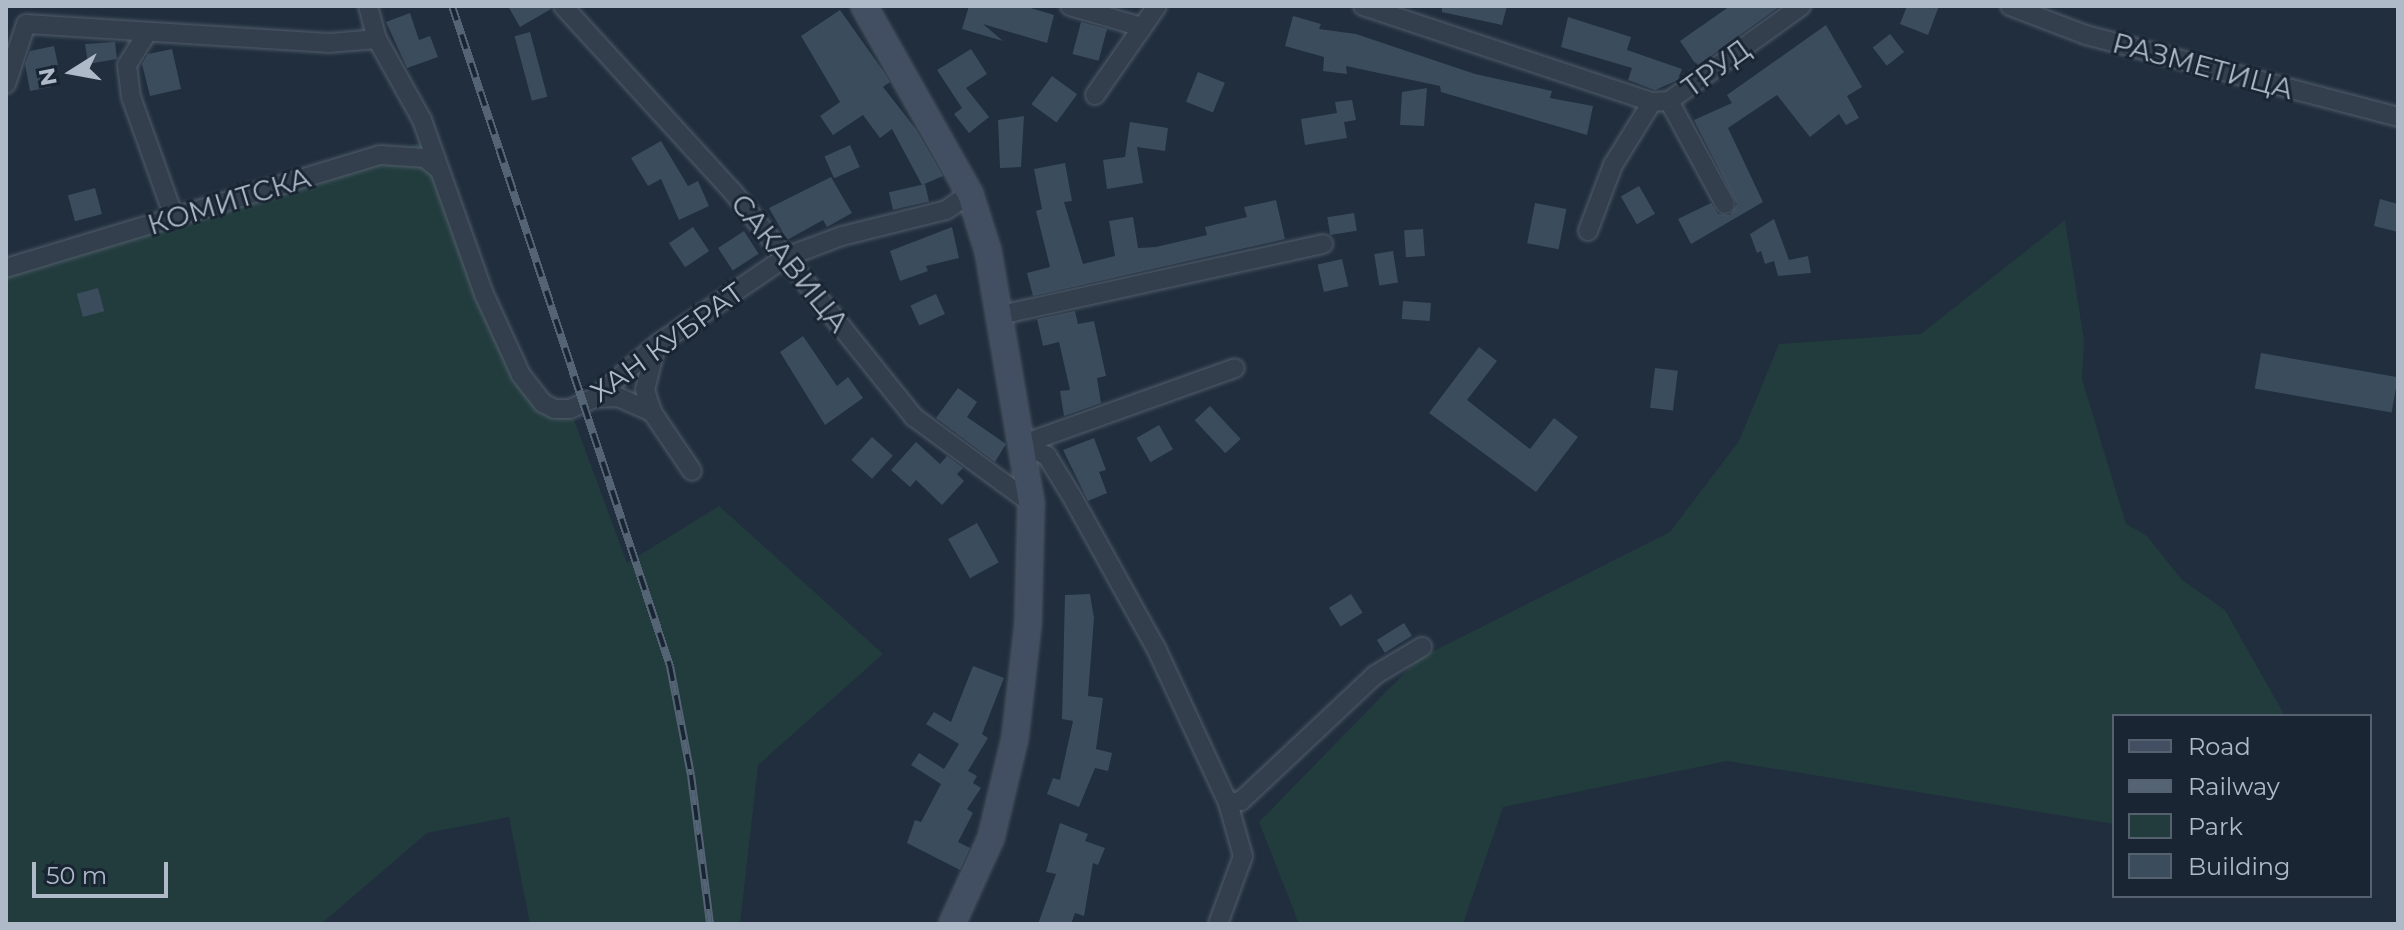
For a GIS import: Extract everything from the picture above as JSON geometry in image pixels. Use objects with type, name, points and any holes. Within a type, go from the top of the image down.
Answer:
[{"type":"main road","points":[[864,6],[970,194],[1000,315],[1031,503],[1028,624],[1015,738],[991,838],[952,924]]},
{"type":"street","name":"ХАН КУБРАТ","points":[[368,6],[377,39],[422,120],[484,294],[531,391],[555,409],[570,409],[595,398],[658,344],[786,257],[842,236],[934,214],[970,194]]},
{"type":"street","name":"САКАВИЦА","points":[[563,6],[786,257],[914,417],[1031,503]]},
{"type":"street","points":[[1070,6],[1142,27]]},
{"type":"street","points":[[1095,95],[1157,6]]},
{"type":"street","points":[[1363,6],[1660,102],[1725,204]]},
{"type":"street","name":"ТРУД","points":[[1588,231],[1607,176],[1660,102],[1801,6]]},
{"type":"street","name":"РАЗМЕТИЦА","points":[[2010,6],[2086,35],[2398,117]]},
{"type":"street","points":[[6,84],[26,24],[329,43],[377,39]]},
{"type":"street","points":[[147,33],[127,65],[131,97],[174,217]]},
{"type":"street","name":"КОМИТСКА","points":[[10,263],[380,155],[425,158],[438,169]]},
{"type":"street","points":[[1000,315],[1323,244]]},
{"type":"street","points":[[658,344],[647,366],[645,390],[652,412],[692,471]]},
{"type":"street","points":[[1023,444],[1235,368]]},
{"type":"street","points":[[595,398],[618,397],[652,412]]},
{"type":"street","points":[[1023,444],[1047,456],[1074,500],[1157,650],[1228,803],[1243,856],[1218,924]]},
{"type":"street","points":[[1228,803],[1250,794],[1375,675],[1422,647]]},
{"type":"green space","points":[[429,140],[531,391],[570,409],[627,563],[719,506],[883,654],[758,765],[740,924],[530,924],[509,817],[427,833],[321,924],[6,924],[6,277]]},
{"type":"green space","points":[[2065,220],[2084,340],[2082,379],[2126,524],[2146,535],[2182,580],[2225,610],[2284,714],[2112,714],[2112,824],[1727,761],[1503,807],[1463,924],[1299,924],[1259,822],[1418,659],[1670,532],[1739,441],[1779,344],[1921,334]]},
{"type":"building","points":[[508,6],[551,6],[551,9],[520,27]]},
{"type":"building","points":[[969,6],[1024,6],[1054,15],[1047,43],[983,24],[1003,41],[962,29]]},
{"type":"building","points":[[1442,6],[1507,6],[1502,25],[1442,12]]},
{"type":"building","points":[[1730,6],[1780,6],[1697,66],[1680,41]]},
{"type":"building","points":[[1907,6],[1939,6],[1928,35],[1900,24]]},
{"type":"building","points":[[840,10],[884,72],[890,82],[883,87],[916,129],[943,176],[922,185],[892,129],[880,138],[863,115],[833,135],[820,116],[840,102],[801,36]]},
{"type":"building","points":[[410,13],[419,40],[430,36],[438,57],[407,68],[386,22]]},
{"type":"building","points":[[1293,16],[1321,24],[1319,29],[1356,34],[1475,74],[1552,91],[1550,98],[1593,106],[1587,135],[1441,92],[1440,86],[1346,66],[1347,74],[1323,71],[1324,57],[1285,46]]},
{"type":"building","points":[[1568,17],[1631,37],[1627,50],[1682,69],[1678,80],[1655,90],[1628,80],[1632,68],[1561,47]]},
{"type":"building","points":[[1081,22],[1107,29],[1099,61],[1072,54]]},
{"type":"building","points":[[1826,25],[1862,87],[1847,96],[1859,118],[1846,125],[1839,114],[1810,137],[1777,95],[1728,128],[1763,202],[1691,244],[1678,219],[1711,203],[1718,214],[1730,215],[1737,204],[1694,120],[1732,103],[1727,95]]},
{"type":"building","points":[[530,32],[547,97],[532,101],[515,36]]},
{"type":"building","points":[[1890,34],[1904,52],[1887,66],[1873,48]]},
{"type":"building","points":[[115,42],[117,59],[88,64],[85,44]]},
{"type":"building","points":[[54,46],[58,65],[48,67],[51,87],[30,91],[25,64],[30,51]]},
{"type":"building","points":[[172,49],[181,89],[150,96],[142,64],[148,54]]},
{"type":"building","points":[[971,49],[987,74],[966,88],[989,117],[969,133],[954,114],[962,108],[937,70]]},
{"type":"building","points":[[1198,72],[1225,83],[1213,113],[1186,102]]},
{"type":"building","points":[[1052,76],[1077,94],[1057,123],[1031,104]]},
{"type":"building","points":[[1427,88],[1424,126],[1400,125],[1402,92]]},
{"type":"building","points":[[1352,100],[1356,120],[1344,122],[1347,138],[1305,145],[1301,119],[1337,113],[1335,102]]},
{"type":"building","points":[[1024,116],[1021,167],[1000,168],[998,120]]},
{"type":"building","points":[[1130,122],[1168,128],[1165,151],[1137,147],[1143,183],[1107,189],[1103,160],[1125,157]]},
{"type":"building","points":[[661,141],[688,186],[698,181],[709,206],[679,220],[661,179],[648,186],[631,158]]},
{"type":"building","points":[[850,145],[860,167],[834,178],[824,156]]},
{"type":"building","points":[[1065,163],[1072,201],[1064,202],[1083,264],[1115,256],[1109,221],[1133,217],[1138,248],[1156,247],[1207,235],[1205,227],[1247,217],[1244,207],[1276,200],[1285,239],[1033,296],[1027,273],[1050,267],[1036,211],[1042,209],[1034,169]]},
{"type":"building","points":[[831,177],[852,213],[827,227],[823,220],[787,240],[769,208]]},
{"type":"building","points":[[925,184],[929,202],[893,210],[889,192]]},
{"type":"building","points":[[1639,186],[1655,214],[1637,224],[1621,196]]},
{"type":"building","points":[[95,188],[102,214],[75,221],[68,195]]},
{"type":"building","points":[[2380,199],[2398,204],[2398,232],[2374,226]]},
{"type":"building","points":[[1535,203],[1566,209],[1559,249],[1527,243]]},
{"type":"building","points":[[1354,213],[1357,231],[1330,235],[1327,217]]},
{"type":"building","points":[[1774,219],[1789,260],[1808,256],[1811,273],[1778,276],[1774,261],[1765,264],[1761,251],[1757,253],[1750,234]]},
{"type":"building","points":[[693,227],[709,251],[685,267],[669,243]]},
{"type":"building","points":[[952,227],[959,258],[926,266],[928,271],[900,281],[890,251]]},
{"type":"building","points":[[1423,229],[1425,256],[1406,257],[1404,230]]},
{"type":"building","points":[[744,231],[759,254],[733,271],[718,248]]},
{"type":"building","points":[[1393,251],[1398,283],[1379,286],[1374,254]]},
{"type":"building","points":[[1342,259],[1348,286],[1324,292],[1318,265]]},
{"type":"building","points":[[98,288],[104,311],[83,317],[77,294]]},
{"type":"building","points":[[936,294],[945,314],[919,325],[910,305]]},
{"type":"building","points":[[1403,301],[1431,303],[1430,321],[1402,319]]},
{"type":"building","points":[[1075,311],[1078,324],[1094,321],[1106,376],[1097,378],[1101,403],[1064,416],[1060,391],[1070,390],[1059,342],[1043,346],[1037,319]]},
{"type":"building","points":[[803,336],[837,386],[848,377],[863,398],[825,425],[780,352]]},
{"type":"building","points":[[1479,347],[1497,361],[1467,400],[1530,449],[1554,418],[1578,437],[1536,492],[1429,413]]},
{"type":"building","points":[[2261,353],[2398,377],[2392,413],[2255,388]]},
{"type":"building","points":[[1655,368],[1678,371],[1673,411],[1650,408]]},
{"type":"building","points":[[958,388],[977,402],[967,417],[1006,444],[995,462],[936,418]]},
{"type":"building","points":[[1210,406],[1241,439],[1225,453],[1195,420]]},
{"type":"building","points":[[1159,425],[1173,449],[1150,462],[1136,438]]},
{"type":"building","points":[[872,437],[893,456],[872,479],[851,460]]},
{"type":"building","points":[[1094,438],[1106,470],[1099,472],[1107,493],[1088,501],[1063,450]]},
{"type":"building","points":[[916,442],[940,464],[947,456],[963,468],[957,474],[964,481],[942,505],[916,480],[910,487],[891,470]]},
{"type":"building","points":[[977,523],[999,562],[970,578],[948,539]]},
{"type":"building","points":[[1090,594],[1094,618],[1088,696],[1103,698],[1096,749],[1112,753],[1108,771],[1095,768],[1079,807],[1047,794],[1053,778],[1060,780],[1073,721],[1062,719],[1065,595]]},
{"type":"building","points":[[1351,594],[1363,613],[1341,626],[1329,608]]},
{"type":"building","points":[[1404,623],[1412,636],[1385,653],[1377,640]]},
{"type":"building","points":[[973,666],[1004,678],[982,734],[988,738],[968,771],[977,776],[973,783],[981,788],[967,809],[973,813],[958,842],[970,848],[960,870],[907,843],[915,820],[921,822],[941,784],[911,765],[919,753],[944,769],[959,744],[926,724],[934,712],[951,722]]},
{"type":"building","points":[[1060,823],[1088,834],[1085,841],[1105,848],[1098,865],[1093,863],[1084,916],[1075,913],[1071,924],[1038,924],[1056,874],[1046,872]]},
{"type":"railway","points":[[452,6],[670,666],[691,775],[710,924]]}]
